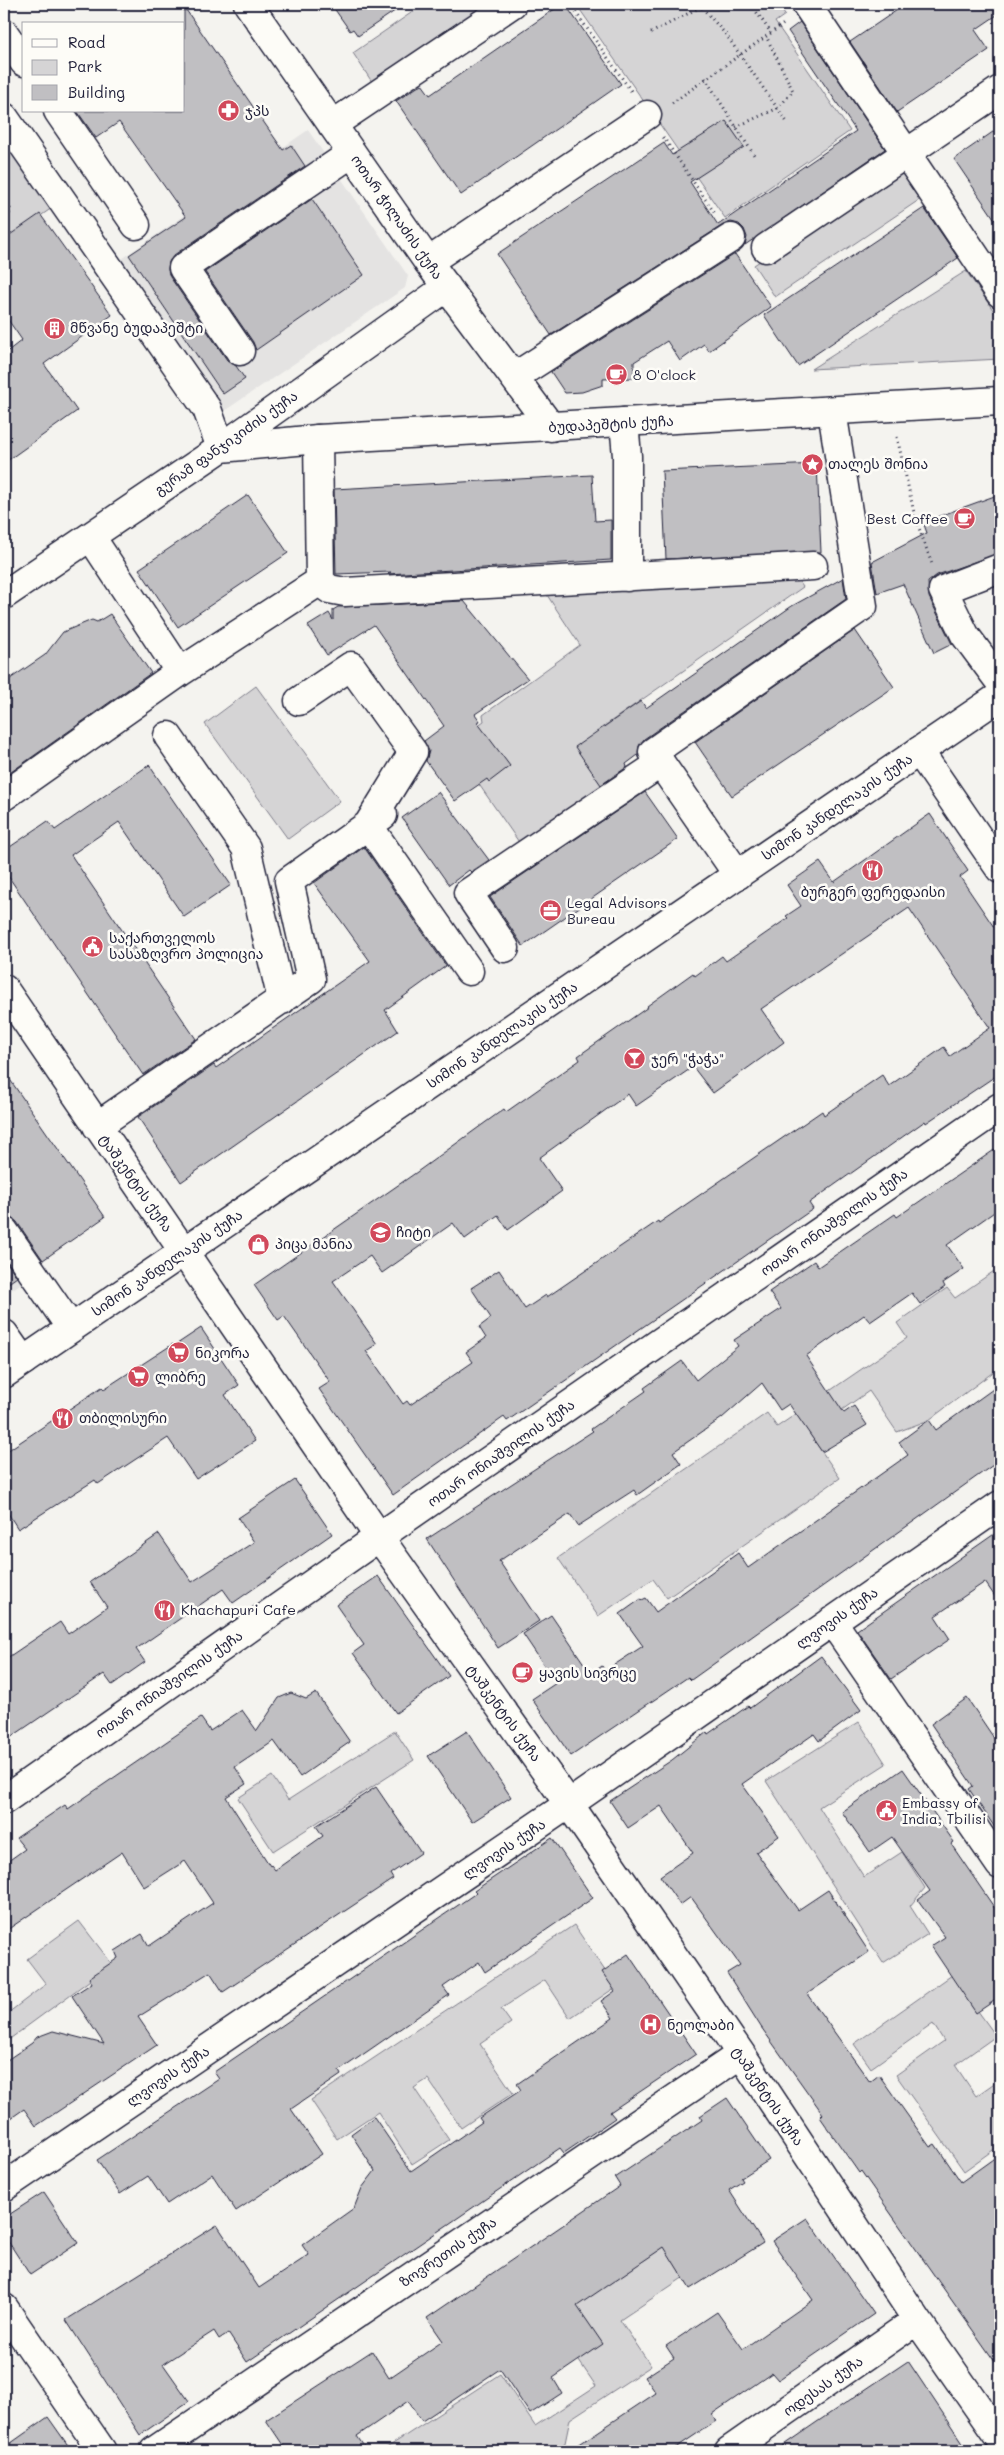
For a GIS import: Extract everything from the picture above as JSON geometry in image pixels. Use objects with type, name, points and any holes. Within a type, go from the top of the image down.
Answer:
[{"type":"street","name":"ოთარ ჭილაძის ქუჩა","points":[[248,4],[428,262],[551,427]]},
{"type":"street","points":[[332,125],[512,4]]},
{"type":"street","points":[[809,5],[906,153],[996,278]]},
{"type":"street","points":[[4,32],[22,59]]},
{"type":"street","points":[[766,248],[1000,90]]},
{"type":"street","points":[[59,112],[136,225]]},
{"type":"street","points":[[428,262],[647,115]]},
{"type":"street","points":[[4,117],[207,409],[221,448]]},
{"type":"street","points":[[240,352],[183,268],[352,153]]},
{"type":"street","points":[[514,377],[731,238]]},
{"type":"street","name":"გურამ ფანჯიკიძის ქუჩა","points":[[4,595],[221,448],[447,288]]},
{"type":"street","name":"ბუდაპეშტის ქუჩა","points":[[221,448],[318,439],[1000,401]]},
{"type":"street","points":[[738,874],[654,752],[863,606],[832,411]]},
{"type":"street","points":[[624,422],[627,456],[627,576]]},
{"type":"street","points":[[318,439],[320,581],[329,589],[345,592],[813,566]]},
{"type":"street","points":[[91,537],[180,672]]},
{"type":"street","points":[[1000,568],[943,590],[965,635],[1000,682]]},
{"type":"street","points":[[4,796],[180,672],[320,581]]},
{"type":"street","points":[[299,701],[351,666],[413,752],[368,825]]},
{"type":"street","name":"სიმონ კანდელაკის ქუჩა","points":[[13,1368],[1000,696]]},
{"type":"street","points":[[168,736],[246,848],[282,1000]]},
{"type":"street","points":[[919,751],[1000,869]]},
{"type":"street","points":[[505,948],[468,893],[661,763]]},
{"type":"street","points":[[97,1126],[311,979],[289,881],[397,804]]},
{"type":"street","points":[[368,825],[469,971]]},
{"type":"street","name":"ტაშკენტის ქუჩა","points":[[4,989],[378,1537],[569,1804],[740,2054],[917,2320],[1000,2439]]},
{"type":"street","name":"ოთარ ონიაშვილის ქუჩა","points":[[4,1800],[378,1537],[1000,1107]]},
{"type":"street","points":[[4,1231],[71,1328]]},
{"type":"street","points":[[4,1334],[13,1368]]},
{"type":"street","name":"ლვოვის ქუჩა","points":[[4,2187],[569,1804],[1000,1505]]},
{"type":"street","points":[[832,1621],[1000,1865]]},
{"type":"street","name":"ზოვრეთის ქუჩა","points":[[154,2451],[740,2054]]},
{"type":"street","points":[[4,2308],[102,2451]]},
{"type":"street","name":"ოდესას ქუჩა","points":[[729,2451],[917,2320]]},
{"type":"path","points":[[651,33],[700,5],[706,4]]},
{"type":"path","points":[[751,4],[771,33]]},
{"type":"path","points":[[700,5],[741,54],[787,122]]},
{"type":"path","points":[[674,100],[809,5]]},
{"type":"path","points":[[736,127],[778,108],[793,91],[766,36]]},
{"type":"path","points":[[704,78],[754,155]]},
{"type":"path","points":[[4,189],[11,212],[4,217]]},
{"type":"path","points":[[897,437],[915,517],[943,590]]},
{"type":"shaded area","points":[[308,130],[408,276],[405,288],[217,416],[116,263]]},
{"type":"shaded area","points":[[4,1241],[29,1278],[4,1295]]},
{"type":"green space","points":[[424,4],[492,4],[374,85],[353,53]]},
{"type":"green space","points":[[576,4],[777,4],[785,15],[775,22],[850,131],[725,218]]},
{"type":"green space","points":[[4,140],[52,208],[4,241]]},
{"type":"green space","points":[[900,167],[922,198],[775,297],[754,265]]},
{"type":"green space","points":[[966,271],[1000,320],[1000,359],[811,369]]},
{"type":"green space","points":[[795,576],[803,587],[600,729],[629,773],[523,848],[451,744],[484,721],[483,715],[580,645],[547,595]]},
{"type":"green space","points":[[256,686],[340,801],[288,839],[205,724]]},
{"type":"green space","points":[[1000,1267],[1000,1367],[929,1420],[897,1432],[869,1391],[809,1433],[840,1478],[667,1598],[653,1579],[598,1616],[558,1558],[767,1413],[777,1427],[907,1338],[897,1323],[947,1288],[955,1298]]},
{"type":"green space","points":[[859,1722],[886,1764],[819,1807],[864,1877],[902,1852],[925,1888],[910,1906],[928,1934],[883,1963],[766,1781]]},
{"type":"green space","points":[[395,1731],[414,1760],[273,1851],[238,1798],[272,1776],[288,1800]]},
{"type":"green space","points":[[79,1921],[112,1964],[7,2041],[4,2037],[4,2016],[46,1984],[27,1959]]},
{"type":"green space","points":[[574,1925],[616,1987],[570,2018],[545,1980],[501,2009],[511,2023],[480,2044],[513,2093],[461,2128],[428,2079],[414,2088],[449,2140],[412,2164],[378,2112],[337,2139],[311,2100]]},
{"type":"green space","points":[[952,1975],[996,2036],[955,2065],[976,2096],[1000,2079],[1000,2145],[964,2171],[896,2075],[944,2041],[933,2024],[871,2068],[854,2044]]},
{"type":"green space","points":[[716,2212],[736,2242],[620,2320],[651,2366],[570,2419],[565,2443],[553,2451],[382,2451],[500,2374],[535,2426],[596,2386],[562,2336],[570,2309]]},
{"type":"building","points":[[331,4],[405,4],[358,36],[353,29],[350,31]]},
{"type":"building","points":[[562,4],[565,4],[621,84],[461,195],[396,101],[422,84],[430,95]]},
{"type":"building","points":[[906,4],[1000,4],[1000,13],[975,30],[989,50],[897,112],[850,42]]},
{"type":"building","points":[[184,7],[283,150],[291,145],[305,166],[174,255],[169,262],[168,270],[170,277],[227,360],[236,366],[245,379],[223,394],[129,255],[186,217],[119,122],[96,138],[78,112],[185,112]]},
{"type":"building","points":[[800,22],[885,149],[745,245],[747,237],[744,229],[739,224],[731,222],[723,225],[551,335],[497,254],[664,143],[672,155],[726,121],[744,147],[690,182],[718,225],[856,131],[788,31]]},
{"type":"building","points":[[1000,127],[1000,227],[954,159]]},
{"type":"building","points":[[312,199],[364,275],[256,350],[253,342],[205,272]]},
{"type":"building","points":[[924,208],[958,258],[798,366],[764,315]]},
{"type":"building","name":"მწვანე ბუდაპეშტი","points":[[40,214],[112,315],[44,364],[77,411],[4,463],[4,354],[22,340],[4,314],[4,239]]},
{"type":"building","points":[[735,254],[771,307],[709,351],[704,344],[680,361],[667,341],[634,362],[634,378],[603,379],[603,385],[582,392],[565,393],[551,372]]},
{"type":"building","points":[[817,464],[821,552],[666,559],[662,471]]},
{"type":"building","points":[[592,475],[595,521],[611,520],[611,560],[388,574],[391,572],[336,574],[334,489]]},
{"type":"building","points":[[1000,494],[1000,553],[937,575],[928,582],[929,597],[952,644],[934,653],[903,584],[877,593],[872,562],[927,533],[923,522]]},
{"type":"building","points":[[248,495],[288,553],[178,627],[139,569]]},
{"type":"building","points":[[843,578],[846,599],[644,739],[639,746],[638,755],[626,764],[627,767],[601,785],[575,747],[641,701],[646,708],[792,606]]},
{"type":"building","points":[[464,601],[528,679],[475,714],[480,721],[477,722],[510,766],[489,782],[487,779],[455,801],[426,761],[429,751],[424,741],[444,726],[374,625],[327,655],[308,626],[329,613],[333,620],[333,610],[338,607]]},
{"type":"building","points":[[110,614],[151,673],[4,777],[4,683],[45,655],[63,632],[92,620],[97,622]]},
{"type":"building","points":[[855,630],[894,687],[732,796],[695,742]]},
{"type":"building","points":[[149,765],[231,885],[184,917],[119,822],[71,855],[196,1039],[143,1075],[4,870],[4,851],[48,821],[55,830]]},
{"type":"building","points":[[438,792],[489,860],[471,872],[469,870],[449,885],[402,818]]},
{"type":"building","points":[[645,792],[678,839],[523,946],[490,897]]},
{"type":"building","points":[[930,814],[968,871],[960,877],[1000,936],[1000,1073],[926,1123],[925,1121],[809,1203],[813,1209],[507,1421],[504,1417],[393,1495],[319,1389],[330,1382],[284,1316],[278,1320],[254,1285],[504,1109],[506,1112],[580,1060],[578,1056],[693,973],[695,976],[722,956],[726,961],[788,918],[786,916],[801,906],[787,885],[820,862],[834,882]],"holes":[[[909,908],[990,1028],[950,1056],[944,1047],[889,1086],[882,1075],[824,1115],[822,1111],[659,1223],[658,1221],[547,1297],[546,1295],[525,1309],[499,1270],[471,1288],[491,1318],[479,1327],[486,1338],[466,1352],[473,1362],[410,1405],[407,1401],[403,1404],[366,1351],[377,1344],[333,1281],[370,1256],[382,1273],[453,1223],[465,1239],[498,1215],[508,1230],[562,1191],[539,1158],[628,1094],[636,1106],[693,1067],[713,1093],[784,1042],[761,1009]]]},
{"type":"building","points":[[364,847],[446,966],[385,1010],[398,1031],[181,1182],[138,1117],[214,1065],[216,1068],[370,961],[314,883]]},
{"type":"building","points":[[4,1071],[105,1217],[43,1260],[17,1222],[11,1217],[4,1216]]},
{"type":"building","points":[[1000,1146],[1000,1208],[947,1245],[964,1269],[943,1283],[945,1287],[920,1304],[912,1293],[870,1322],[864,1315],[806,1356],[844,1413],[854,1406],[867,1425],[822,1452],[789,1404],[780,1410],[762,1383],[722,1418],[673,1452],[681,1464],[637,1495],[634,1490],[578,1526],[570,1514],[499,1561],[539,1621],[498,1648],[427,1539],[593,1431],[591,1429],[646,1391],[644,1388],[682,1361],[696,1380],[738,1346],[734,1340],[781,1309],[769,1292],[814,1261],[818,1267],[895,1214],[897,1217]]},
{"type":"building","points":[[4,1258],[17,1277],[4,1286]]},
{"type":"building","points":[[201,1328],[239,1385],[225,1395],[255,1441],[196,1479],[168,1438],[98,1484],[95,1480],[18,1529],[4,1507],[4,1453],[102,1387],[104,1389]]},
{"type":"building","points":[[1000,1384],[1000,1460],[691,1680],[688,1677],[571,1756],[532,1699],[556,1683],[523,1634],[551,1615],[591,1674],[602,1666],[605,1671],[643,1646],[620,1614],[641,1599],[646,1598],[656,1612],[738,1553],[748,1568],[908,1455],[899,1442],[929,1420],[936,1430]]},
{"type":"building","points":[[295,1480],[332,1534],[233,1603],[223,1589],[136,1649],[145,1662],[112,1685],[104,1674],[4,1742],[4,1660],[60,1622],[68,1634],[107,1607],[90,1582],[159,1534],[192,1582],[254,1542],[238,1518]]},
{"type":"building","points":[[1000,1530],[1000,1604],[985,1582],[935,1616],[950,1639],[891,1679],[857,1630]]},
{"type":"building","points":[[378,1576],[449,1676],[396,1713],[353,1653],[364,1645],[336,1605]]},
{"type":"building","points":[[821,1656],[861,1710],[819,1741],[814,1734],[742,1784],[779,1836],[756,1852],[798,1910],[828,1890],[869,1952],[807,1994],[870,2082],[879,2075],[930,2147],[935,2144],[961,2182],[1000,2154],[1000,2369],[861,2171],[859,2173],[820,2117],[823,2114],[761,2027],[727,1973],[740,1965],[691,1897],[680,1905],[660,1876],[693,1853],[661,1806],[628,1828],[610,1801],[672,1760],[707,1732],[708,1734],[748,1706],[750,1708]]},
{"type":"building","points":[[291,1693],[306,1699],[316,1693],[350,1742],[300,1777],[274,1741],[235,1767],[246,1784],[226,1797],[270,1866],[275,1870],[323,1836],[316,1826],[376,1787],[421,1853],[390,1874],[393,1879],[223,1992],[210,1972],[138,2017],[157,2045],[36,2126],[24,2109],[4,2123],[4,2062],[32,2043],[37,2037],[53,2031],[104,2044],[72,1996],[92,1983],[89,1978],[118,1958],[115,1951],[142,1934],[149,1946],[213,1903],[185,1861],[144,1887],[122,1852],[4,1932],[4,1864],[25,1849],[16,1838],[65,1805],[68,1809],[201,1718],[210,1731],[242,1710],[257,1731],[279,1698]]},
{"type":"building","points":[[967,1698],[1000,1747],[1000,1835],[969,1789],[973,1786],[931,1724]]},
{"type":"building","points":[[467,1731],[511,1797],[472,1822],[428,1756]]},
{"type":"building","points":[[903,1769],[954,1842],[951,1844],[1000,1916],[1000,1997],[976,2013],[931,1946],[945,1937],[918,1900],[930,1891],[892,1837],[870,1852],[842,1812]]},
{"type":"building","points":[[552,1838],[593,1898],[485,1972],[479,1962],[443,1987],[449,1995],[339,2071],[341,2075],[291,2109],[322,2154],[236,2211],[212,2174],[167,2204],[148,2176],[120,2194],[97,2160],[219,2079],[214,2072],[476,1893],[474,1891]]},
{"type":"building","points":[[628,1954],[696,2054],[610,2112],[615,2118],[564,2153],[560,2148],[247,2362],[228,2333],[219,2339],[214,2331],[163,2364],[189,2401],[140,2435],[66,2320],[217,2225],[259,2288],[309,2255],[302,2245],[354,2208],[362,2188],[375,2171],[351,2134],[374,2117],[411,2171],[482,2122],[479,2118],[521,2090],[517,2084],[613,2018],[601,2001],[615,1991],[602,1972]]},
{"type":"building","points":[[727,2098],[769,2160],[741,2178],[743,2181],[729,2190],[763,2243],[690,2289],[664,2247],[577,2306],[603,2344],[553,2378],[562,2393],[530,2414],[500,2369],[422,2421],[408,2401],[357,2436],[367,2451],[287,2451],[266,2420],[372,2351],[389,2378],[443,2341],[427,2318],[620,2186],[615,2178],[702,2120],[700,2116]]},
{"type":"building","points":[[44,2192],[78,2243],[30,2275],[4,2235],[4,2218]]},
{"type":"building","points":[[807,2218],[874,2314],[778,2380],[772,2373],[712,2414],[716,2421],[671,2451],[569,2451],[656,2393],[645,2377],[674,2358],[666,2346],[717,2312],[743,2349],[813,2300],[772,2241]]},
{"type":"building","points":[[908,2361],[968,2451],[775,2451],[817,2422]]},
{"type":"building","points":[[48,2417],[72,2451],[4,2451],[4,2448]]},
{"type":"place","name":"ჯპს","points":[[229,111]]},
{"type":"place","name":"მწვანე ბუდაპეშტი","points":[[54,328]]},
{"type":"place","name":"8 O'clock","points":[[617,375]]},
{"type":"place","name":"თალეს შონია","points":[[812,464]]},
{"type":"place","name":"Best Coffee","points":[[964,519]]},
{"type":"place","name":"ბურგერ ფერედაისი","points":[[873,870]]},
{"type":"place","name":"Legal Advisors Bureau","points":[[551,911]]},
{"type":"place","name":"საქართველოს სასაზღვრო პოლიცია","points":[[93,946]]},
{"type":"place","name":"ჯერ \"ჭაჭა\"","points":[[635,1059]]},
{"type":"place","name":"ჩიტი","points":[[380,1232]]},
{"type":"place","name":"პიცა მანია","points":[[259,1244]]},
{"type":"place","name":"ნიკორა","points":[[179,1353]]},
{"type":"place","name":"ლიბრე","points":[[139,1377]]},
{"type":"place","name":"თბილისური","points":[[63,1418]]},
{"type":"place","name":"Khachapuri Cafe","points":[[165,1610]]},
{"type":"place","name":"ყავის სივრცე","points":[[523,1673]]},
{"type":"place","name":"Embassy of India, Tbilisi","points":[[886,1811]]},
{"type":"place","name":"ნეოლაბი","points":[[651,2025]]}]
